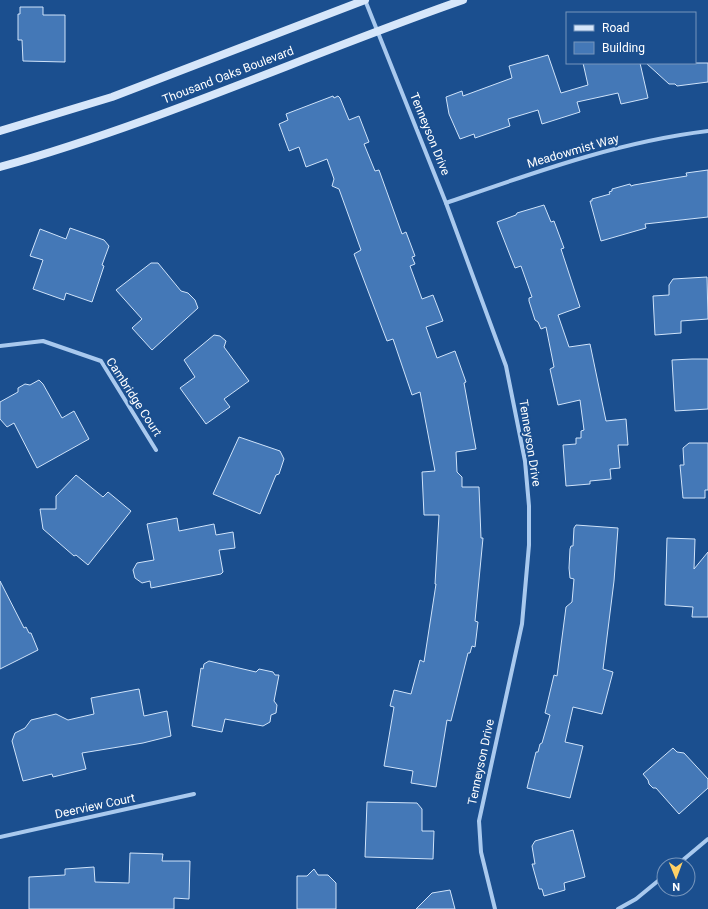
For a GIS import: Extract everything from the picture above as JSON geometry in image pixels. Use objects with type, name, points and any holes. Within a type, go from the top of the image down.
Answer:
[{"type":"main road","name":"Thousand Oaks Boulevard","points":[[0,131],[112,97],[365,0]]},
{"type":"main road","name":"Thousand Oaks Boulevard","points":[[0,167],[48,154],[127,126],[377,30],[463,0]]},
{"type":"street","name":"Tenneyson Drive","points":[[365,0],[446,203],[506,366],[525,461],[529,506],[529,545],[522,624],[479,821],[480,852],[495,909]]},
{"type":"street","name":"Meadowmist Way","points":[[446,203],[564,162],[669,136],[708,131]]},
{"type":"street","name":"Cambridge Court","points":[[0,346],[43,341],[101,361],[156,450]]},
{"type":"street","name":"Deerview Court","points":[[0,837],[194,794]]},
{"type":"street","points":[[687,857],[708,839]]},
{"type":"street","points":[[618,909],[636,899],[656,883]]},
{"type":"building","points":[[20,7],[43,7],[43,15],[65,15],[65,62],[23,61],[22,40],[18,40],[18,14],[20,14]]},
{"type":"building","points":[[548,55],[561,93],[588,85],[583,64],[640,64],[648,98],[621,104],[618,93],[577,102],[580,112],[542,124],[538,110],[508,119],[510,126],[475,138],[474,134],[460,139],[449,114],[446,97],[462,91],[463,96],[512,78],[509,66]]},
{"type":"building","points":[[708,63],[708,82],[677,86],[675,84],[669,84],[647,64]]},
{"type":"building","points":[[333,96],[334,98],[338,96],[340,98],[349,120],[359,116],[369,142],[364,144],[375,171],[379,170],[402,234],[406,232],[415,256],[412,257],[415,264],[410,266],[422,299],[433,295],[443,321],[426,327],[437,358],[455,351],[466,382],[464,383],[476,449],[456,452],[457,472],[462,477],[462,487],[479,487],[481,538],[483,538],[475,621],[478,622],[475,647],[472,646],[470,653],[468,653],[451,721],[447,720],[436,787],[411,783],[413,771],[384,766],[394,707],[390,706],[394,690],[411,694],[420,660],[424,662],[436,584],[439,515],[424,515],[422,472],[435,471],[420,392],[412,395],[393,339],[387,341],[354,254],[361,250],[339,189],[332,186],[334,179],[327,159],[306,167],[299,147],[289,151],[279,124],[288,120],[286,114]]},
{"type":"building","points":[[708,170],[708,217],[645,224],[646,228],[601,241],[590,201],[592,201],[592,199],[610,194],[609,192],[612,191],[612,189],[630,184],[631,186],[687,176],[686,173]]},
{"type":"building","points":[[544,205],[551,222],[554,221],[564,248],[561,249],[580,307],[558,315],[569,347],[590,344],[606,421],[626,419],[628,445],[618,445],[620,468],[610,469],[611,479],[590,481],[590,484],[566,486],[563,445],[576,444],[576,438],[581,438],[581,431],[584,430],[580,400],[558,405],[550,369],[554,367],[546,327],[541,329],[538,322],[535,320],[529,301],[529,298],[532,297],[521,266],[515,268],[497,222],[516,215],[517,213]]},
{"type":"building","points":[[70,228],[104,240],[109,246],[92,302],[66,293],[64,300],[33,289],[43,260],[30,256],[40,229],[66,239]]},
{"type":"building","points":[[151,263],[158,263],[181,291],[188,293],[195,300],[198,308],[152,350],[132,328],[142,319],[116,290]]},
{"type":"building","points":[[707,277],[708,319],[681,321],[681,333],[655,335],[653,296],[669,295],[669,285],[673,279]]},
{"type":"building","points":[[214,335],[220,336],[226,341],[224,347],[249,381],[224,399],[230,407],[206,424],[180,388],[195,377],[184,360]]},
{"type":"building","points":[[708,359],[708,409],[675,411],[672,360]]},
{"type":"building","points":[[39,380],[43,384],[62,418],[74,411],[89,439],[37,468],[14,423],[7,427],[0,419],[0,402],[18,392],[18,388],[25,384],[30,385]]},
{"type":"building","points":[[239,437],[280,451],[284,459],[279,474],[276,475],[260,514],[213,494]]},
{"type":"building","points":[[689,443],[708,443],[708,490],[705,490],[705,498],[683,498],[680,465],[684,465],[683,448]]},
{"type":"building","points":[[76,475],[103,497],[108,492],[131,511],[88,565],[76,555],[74,556],[43,529],[40,509],[56,509],[56,496]]},
{"type":"building","points":[[177,518],[179,531],[214,524],[216,535],[233,532],[235,548],[219,550],[223,572],[221,574],[151,588],[150,581],[142,583],[135,578],[133,570],[137,563],[154,560],[147,524]]},
{"type":"building","points":[[576,525],[618,528],[614,581],[603,669],[613,672],[602,714],[573,707],[565,742],[583,746],[570,798],[527,788],[536,752],[538,752],[540,744],[542,743],[550,715],[545,713],[554,675],[557,676],[566,607],[572,602],[574,579],[570,578],[569,568],[570,549],[571,546],[573,546],[574,528]]},
{"type":"building","points":[[667,538],[695,539],[694,569],[708,552],[708,617],[692,617],[693,607],[665,605]]},
{"type":"building","points":[[0,581],[24,628],[26,627],[29,633],[31,633],[38,650],[0,669]]},
{"type":"building","points":[[209,661],[256,672],[259,669],[279,675],[274,701],[277,705],[276,713],[271,715],[270,722],[263,726],[225,719],[222,732],[192,726],[201,668],[203,669],[204,664]]},
{"type":"building","points":[[139,689],[144,716],[167,711],[171,736],[143,743],[82,753],[86,769],[53,777],[52,774],[23,781],[12,741],[15,733],[25,728],[31,720],[56,714],[68,720],[94,714],[91,698]]},
{"type":"building","points":[[673,748],[677,752],[684,753],[708,779],[708,788],[679,814],[656,788],[653,788],[649,784],[648,780],[643,774]]},
{"type":"building","points":[[367,802],[417,803],[422,809],[422,831],[434,831],[433,859],[365,857]]},
{"type":"building","points":[[573,830],[585,877],[564,883],[565,890],[544,896],[542,889],[539,889],[532,864],[535,864],[532,846],[535,841]]},
{"type":"building","points":[[130,853],[163,854],[162,861],[190,861],[189,899],[174,898],[174,909],[29,909],[29,877],[65,875],[65,869],[94,867],[95,882],[129,883]]},
{"type":"building","points":[[314,869],[318,875],[328,875],[336,883],[336,909],[297,909],[297,876],[307,876]]},
{"type":"building","points":[[450,890],[455,909],[416,909],[432,893]]}]
